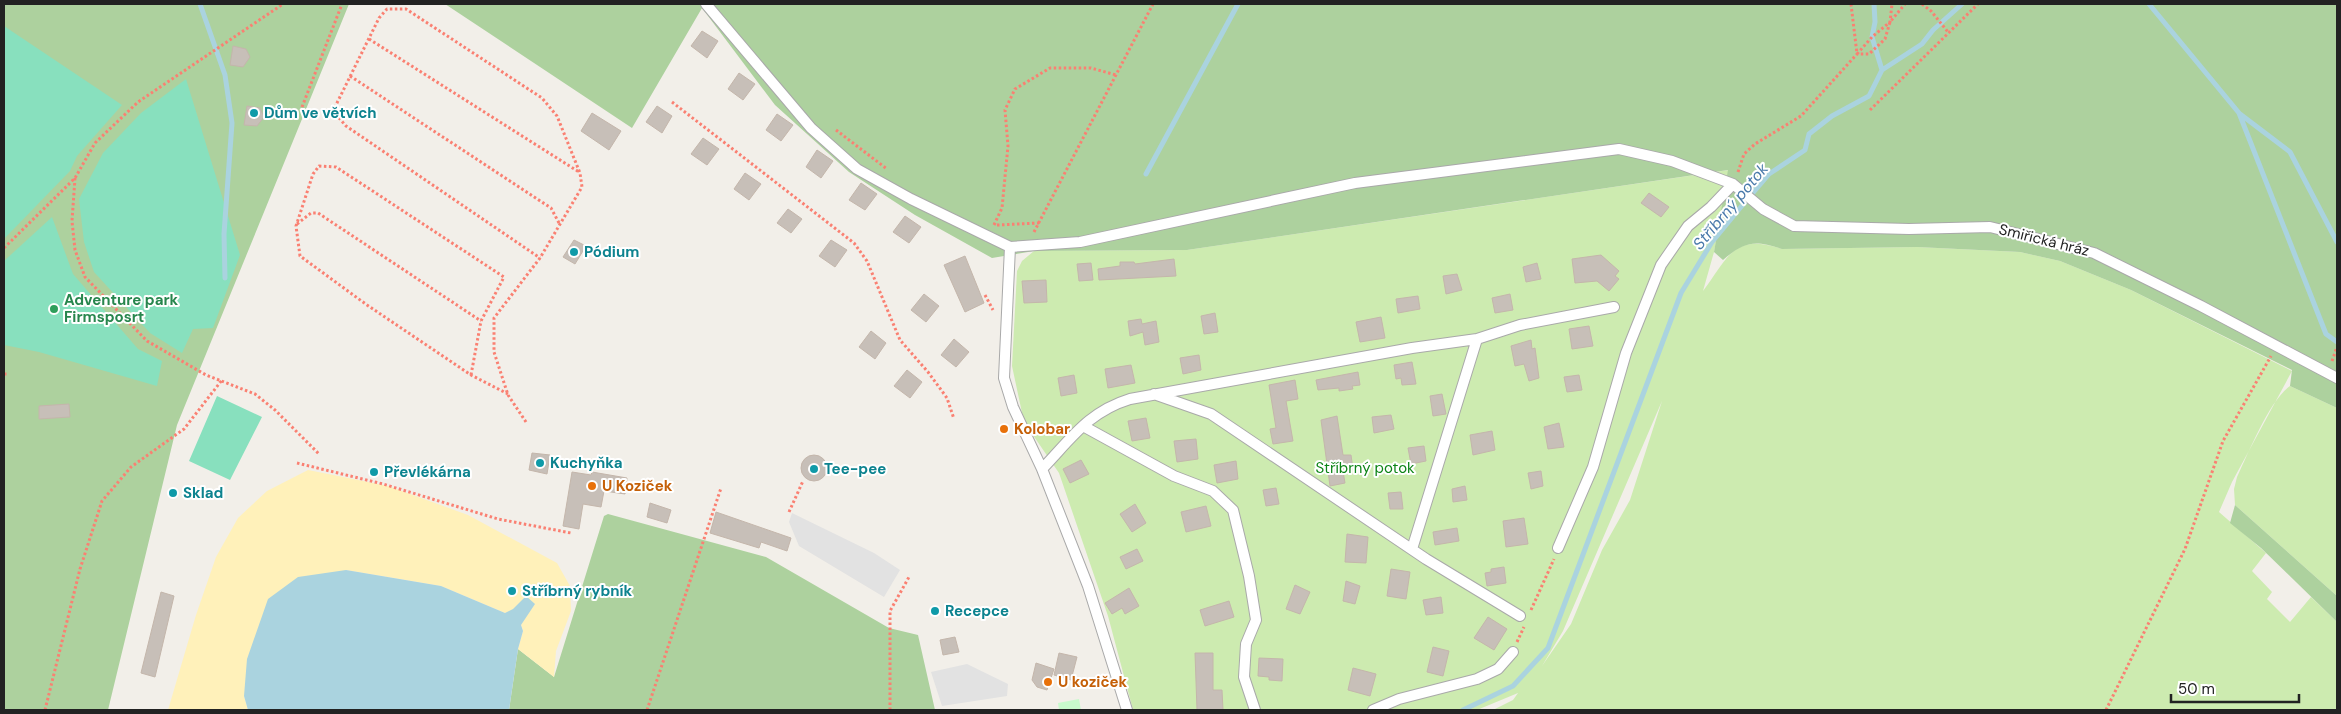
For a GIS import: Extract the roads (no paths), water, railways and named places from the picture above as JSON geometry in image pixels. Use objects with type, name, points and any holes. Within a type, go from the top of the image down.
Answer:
[{"type":"lane","points":[[706,4],[811,128],[857,169],[911,199],[1010,247],[1004,378],[1013,407],[1042,469],[1088,586],[1127,710]]},
{"type":"lane","name":"Smiřická hráz","points":[[1010,247],[1080,242],[1355,183],[1619,149],[1672,161],[1733,184],[1763,209],[1794,226],[1908,229],[1990,226],[2094,253],[2337,378]]},
{"type":"lane","points":[[1558,548],[1593,467],[1626,353],[1661,265],[1688,226],[1711,207],[1733,184]]},
{"type":"lane","points":[[1042,469],[1091,418],[1109,406],[1153,394],[1412,348],[1477,339],[1520,325],[1614,307]]},
{"type":"lane","points":[[1412,550],[1477,339]]},
{"type":"lane","points":[[1153,394],[1211,414],[1412,550],[1523,618]]},
{"type":"lane","points":[[1083,426],[1174,476],[1213,491],[1233,510],[1249,576],[1256,620],[1246,644],[1244,676],[1255,710]]},
{"type":"lane","points":[[1373,710],[1400,700],[1477,679],[1498,669],[1513,652]]},
{"type":"water","name":"Stříbrný rybník","points":[[346,570],[441,586],[505,613],[513,609],[526,596],[535,604],[521,625],[523,631],[518,649],[509,710],[248,710],[244,696],[247,659],[268,599],[298,577]]},
{"type":"waterway","points":[[200,4],[225,75],[232,123],[224,234],[225,278]]},
{"type":"waterway","points":[[1146,174],[1238,4]]},
{"type":"waterway","points":[[1874,4],[1875,22],[1872,37],[1882,70]]},
{"type":"waterway","name":"Stříbrný potok","points":[[1463,710],[1513,686],[1548,648],[1681,293],[1712,242],[1769,174],[1805,150],[1809,134],[1832,116],[1869,96],[1882,70],[1922,44],[1933,30],[1962,4]]},
{"type":"waterway","points":[[2149,4],[2239,113],[2326,334],[2337,342]]},
{"type":"waterway","points":[[2240,114],[2290,152],[2337,242]]},
{"type":"place","name":"Dům ve větvích","points":[[254,113]]},
{"type":"place","name":"Pódium","points":[[574,252]]},
{"type":"place","name":"Adventure park Firmsposrt","points":[[54,309]]},
{"type":"place","name":"Kolobar","points":[[1004,429]]},
{"type":"place","name":"Kuchyňka","points":[[540,463]]},
{"type":"place","name":"Tee-pee","points":[[814,469]]},
{"type":"place","name":"Převlékárna","points":[[374,472]]},
{"type":"place","name":"U Koziček","points":[[592,486]]},
{"type":"place","name":"Sklad","points":[[173,493]]},
{"type":"place","name":"Stříbrný rybník","points":[[512,591]]},
{"type":"place","name":"Recepce","points":[[935,611]]},
{"type":"place","name":"U koziček","points":[[1048,682]]}]
